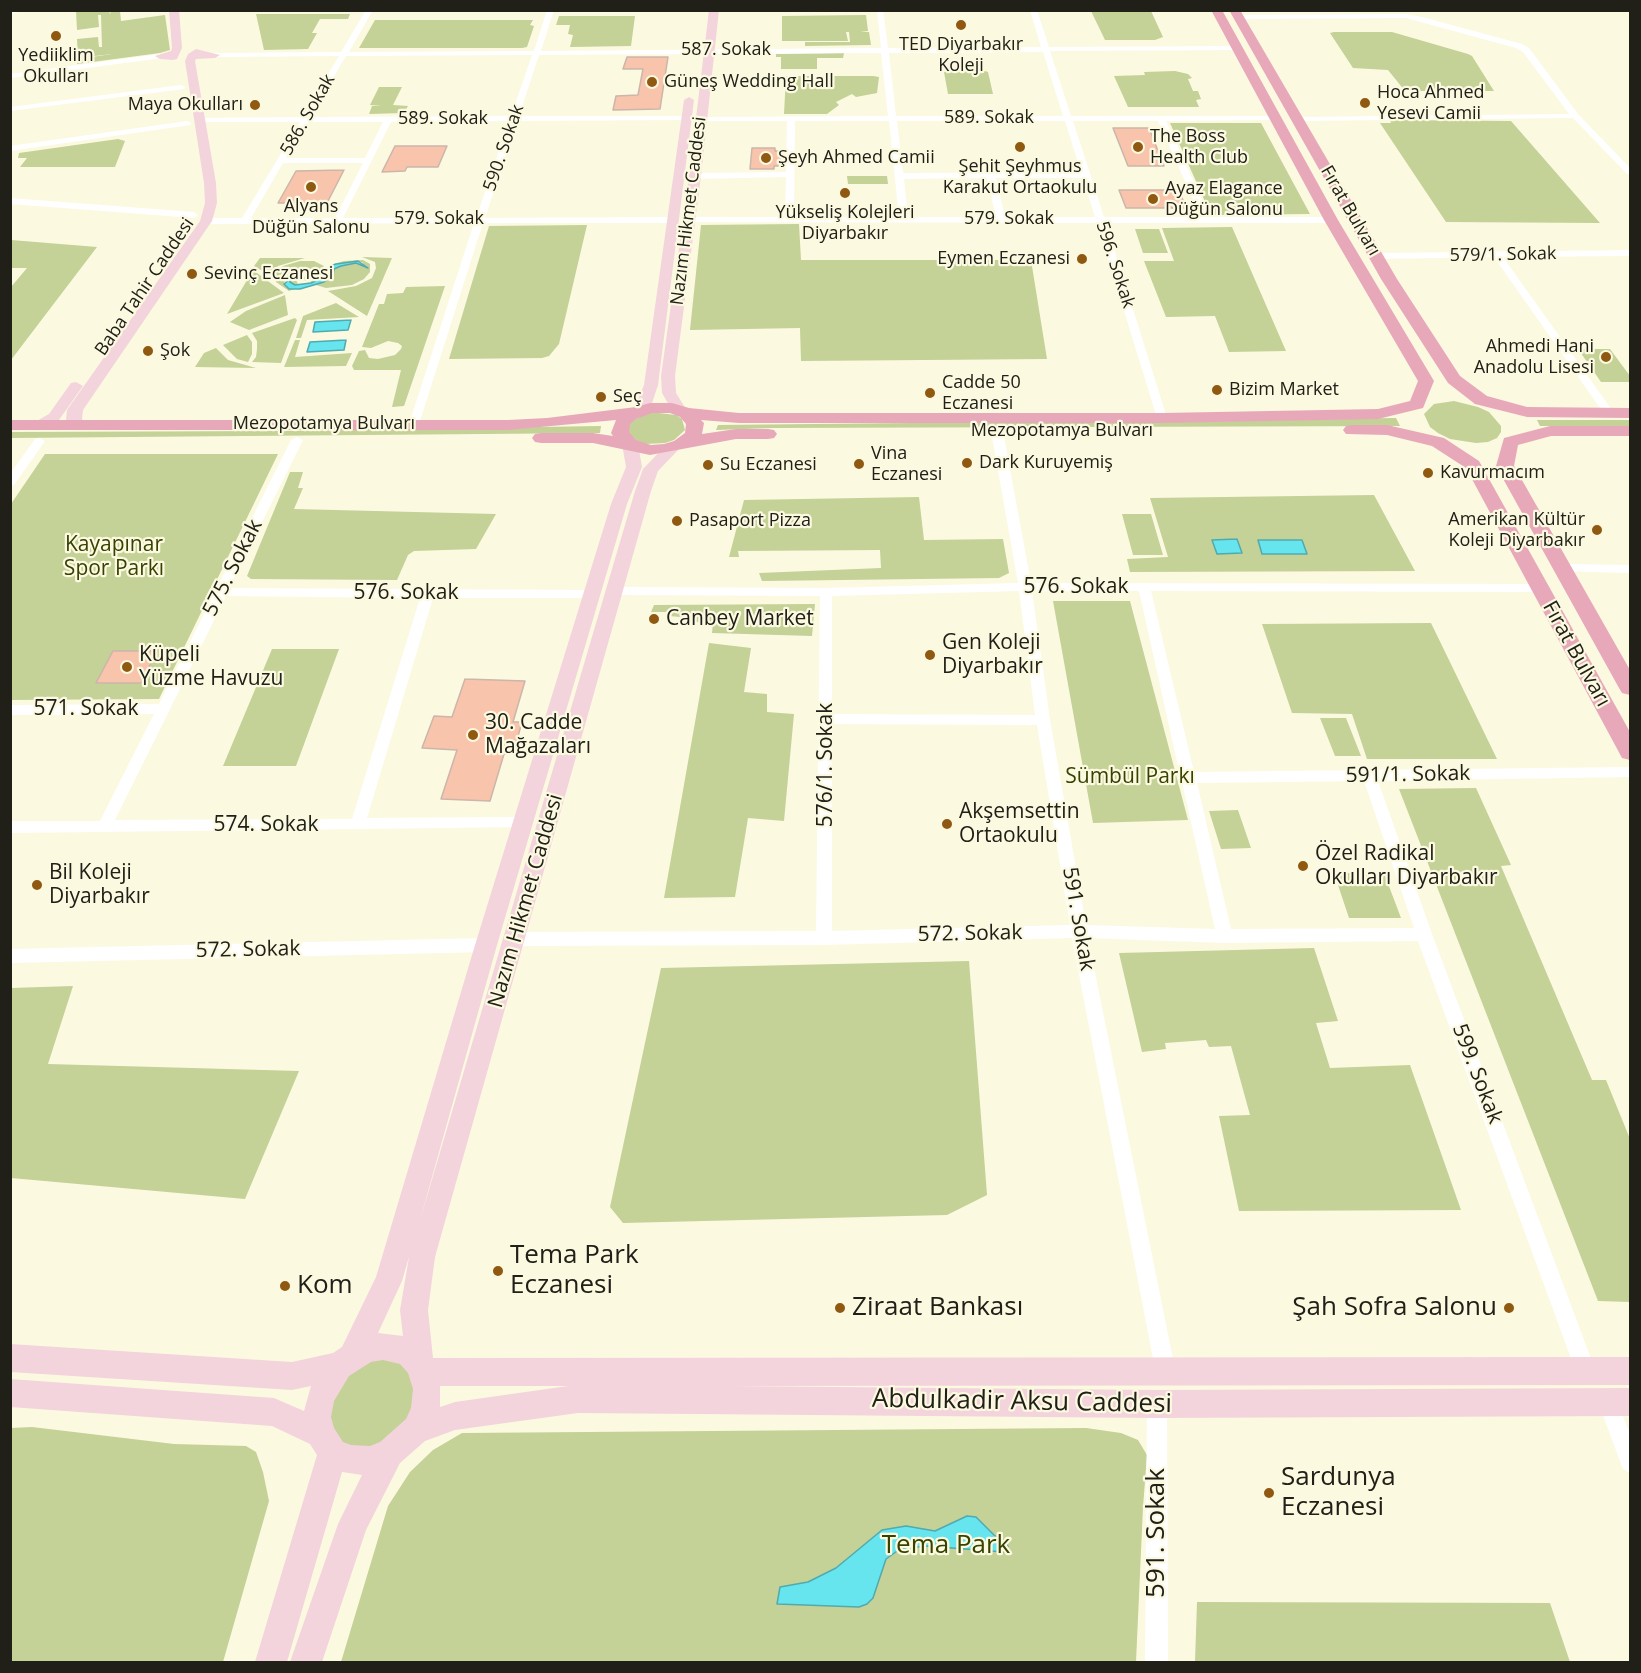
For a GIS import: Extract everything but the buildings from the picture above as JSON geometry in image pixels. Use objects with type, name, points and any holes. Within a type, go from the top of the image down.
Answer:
[{"type":"main road","name":"Baba Tahir Caddesi","points":[[174,10],[177,48],[175,56],[181,87],[194,122]]},
{"type":"main road","name":"Nazım Hikmet Caddesi","points":[[682,411],[669,393],[668,376],[701,119],[701,10]]},
{"type":"main road","name":"Nazım Hikmet Caddesi","points":[[700,54],[714,10]]},
{"type":"main road","name":"Fırat Bulvarı","points":[[1216,10],[1331,220],[1426,381],[1412,411],[1412,419],[1417,428],[1473,465],[1630,752]]},
{"type":"main road","name":"Fırat Bulvarı","points":[[1236,14],[1376,256],[1454,379],[1480,400],[1507,416],[1514,425],[1515,434],[1510,442],[1505,466],[1630,688]]},
{"type":"main road","name":"Baba Tahir Caddesi","points":[[79,424],[74,420],[75,410],[200,218],[190,61],[192,51]]},
{"type":"main road","points":[[160,56],[175,56],[192,51],[215,55]]},
{"type":"main road","name":"Nazım Hikmet Caddesi","points":[[639,411],[651,385],[692,82]]},
{"type":"main road","name":"Baba Tahir Caddesi","points":[[39,433],[56,415],[200,218]]},
{"type":"main road","name":"Mezopotamya Bulvarı","points":[[39,433],[79,424],[547,423],[664,407],[739,418],[1162,418],[1378,414],[1440,396],[1480,400]]},
{"type":"main road","points":[[1480,400],[1527,412],[1630,413]]},
{"type":"main road","points":[[630,444],[622,437],[620,428],[626,418],[639,411]]},
{"type":"main road","points":[[679,445],[693,435],[696,427],[693,419],[682,411]]},
{"type":"main road","name":"Mezopotamya Bulvarı","points":[[10,425],[39,433],[297,440],[593,438],[650,450],[736,434],[997,431],[1387,430],[1456,448],[1484,451],[1502,448],[1510,442]]},
{"type":"main road","points":[[1510,442],[1550,431],[1630,431]]},
{"type":"main road","points":[[10,442],[39,433]]},
{"type":"main road","name":"Nazım Hikmet Caddesi","points":[[346,1361],[388,1281],[522,823],[619,504],[634,467],[630,444]]},
{"type":"main road","name":"Nazım Hikmet Caddesi","points":[[422,1368],[414,1310],[422,1257],[651,469],[679,445]]},
{"type":"main road","points":[[10,1358],[292,1376],[346,1361],[367,1349],[383,1346],[397,1348],[410,1354],[422,1368],[427,1389],[425,1409],[416,1429],[390,1453],[353,1524],[306,1662]]},
{"type":"main road","points":[[271,1662],[327,1443],[317,1417],[320,1399],[328,1382],[346,1361]]},
{"type":"main road","name":"Abdulkadir Aksu Caddesi","points":[[422,1368],[1630,1371]]},
{"type":"main road","points":[[10,1394],[274,1412],[327,1443],[350,1460],[370,1461],[390,1453]]},
{"type":"main road","name":"Abdulkadir Aksu Caddesi","points":[[416,1429],[455,1416],[578,1399],[1157,1404],[1619,1402]]},
{"type":"street","points":[[10,12],[26,10]]},
{"type":"street","name":"586. Sokak","points":[[246,219],[370,10]]},
{"type":"street","name":"590. Sokak","points":[[414,424],[551,10]]},
{"type":"street","points":[[880,10],[904,219]]},
{"type":"street","name":"596. Sokak","points":[[1033,10],[1162,418]]},
{"type":"street","points":[[1236,14],[1406,16],[1464,30],[1526,50],[1575,116],[1630,172]]},
{"type":"street","name":"587. Sokak","points":[[215,55],[536,52],[700,54],[885,50],[1236,48]]},
{"type":"street","points":[[10,76],[160,56]]},
{"type":"street","points":[[10,109],[181,87]]},
{"type":"street","points":[[1296,119],[1575,116]]},
{"type":"street","name":"589. Sokak","points":[[10,149],[194,122],[306,119],[687,118]]},
{"type":"street","points":[[789,219],[790,118]]},
{"type":"street","name":"589. Sokak","points":[[701,119],[1276,118]]},
{"type":"street","points":[[1161,119],[1206,219]]},
{"type":"street","points":[[338,220],[388,120]]},
{"type":"street","points":[[282,161],[369,160]]},
{"type":"street","points":[[695,176],[790,174]]},
{"type":"street","points":[[991,175],[1000,219]]},
{"type":"street","points":[[900,176],[1085,175]]},
{"type":"street","name":"579. Sokak","points":[[10,201],[200,218],[673,220]]},
{"type":"street","name":"579. Sokak","points":[[688,220],[1331,220]]},
{"type":"street","name":"579/1. Sokak","points":[[1376,256],[1630,253]]},
{"type":"street","points":[[1497,255],[1609,413]]},
{"type":"street","name":"591. Sokak","points":[[997,431],[1025,587],[1043,720],[1079,931],[1165,1369]]},
{"type":"street","points":[[10,483],[39,433]]},
{"type":"street","name":"575. Sokak","points":[[105,826],[297,440]]},
{"type":"street","points":[[1563,568],[1630,569]]},
{"type":"street","name":"576. Sokak","points":[[614,591],[826,592],[1025,587],[1539,588]]},
{"type":"street","points":[[1144,587],[1186,778],[1225,936]]},
{"type":"street","name":"576. Sokak","points":[[221,592],[254,594],[592,594]]},
{"type":"street","name":"576/1. Sokak","points":[[824,938],[826,592]]},
{"type":"street","points":[[358,824],[428,593]]},
{"type":"street","name":"571. Sokak","points":[[10,710],[162,709]]},
{"type":"street","points":[[826,719],[1043,720]]},
{"type":"street","name":"591/1. Sokak","points":[[1186,778],[1630,772]]},
{"type":"street","name":"599. Sokak","points":[[1369,776],[1424,934],[1586,1372]]},
{"type":"street","name":"574. Sokak","points":[[10,827],[522,823]]},
{"type":"street","name":"572. Sokak","points":[[515,939],[824,938],[1079,931],[1225,936],[1424,934]]},
{"type":"street","name":"572. Sokak","points":[[10,956],[486,945]]},
{"type":"street","points":[[1619,1402],[1630,1462]]},
{"type":"street","name":"591. Sokak","points":[[1156,1662],[1157,1404]]},
{"type":"green space","points":[[76,11],[109,11],[110,14],[111,11],[120,11],[121,21],[165,15],[170,50],[77,64],[78,59],[112,54],[78,58],[77,39],[98,37],[99,47],[102,47],[101,15],[98,15],[99,27],[77,30]]},
{"type":"green space","points":[[1091,11],[1151,11],[1163,37],[1155,40],[1105,40]]},
{"type":"green space","points":[[256,14],[350,14],[348,19],[320,19],[312,33],[317,33],[308,49],[264,50]]},
{"type":"green space","points":[[866,15],[868,31],[860,32],[869,32],[871,45],[805,46],[805,42],[850,42],[849,32],[846,32],[848,41],[782,41],[782,16]]},
{"type":"green space","points":[[559,16],[635,16],[631,46],[570,47],[573,35],[568,34],[570,25],[556,25]]},
{"type":"green space","points":[[375,20],[533,20],[530,25],[534,26],[527,47],[522,48],[359,48]]},
{"type":"green space","points":[[1392,32],[1468,54],[1472,56],[1494,91],[1405,91],[1388,70],[1353,68],[1330,33]]},
{"type":"green space","points":[[844,53],[843,58],[817,58],[817,69],[781,69],[781,57],[776,57],[776,54]]},
{"type":"green space","points":[[1175,71],[1188,74],[1192,78],[1188,79],[1193,91],[1198,91],[1201,99],[1196,100],[1199,107],[1128,107],[1114,76],[1145,75],[1144,72]]},
{"type":"green space","points":[[944,72],[988,72],[993,94],[948,94]]},
{"type":"green space","points":[[786,76],[879,77],[877,93],[856,97],[852,94],[836,102],[839,105],[827,114],[784,114]]},
{"type":"green space","points":[[379,87],[402,87],[393,105],[408,106],[404,113],[369,114],[372,106],[382,106],[370,105]]},
{"type":"green space","points":[[1390,120],[1511,121],[1600,223],[1446,222],[1380,123],[1391,123]]},
{"type":"green space","points":[[1170,123],[1261,123],[1310,214],[1211,215]]},
{"type":"green space","points":[[118,139],[125,141],[115,167],[20,167],[27,158],[18,158],[19,153]]},
{"type":"green space","points":[[847,176],[887,176],[888,184],[848,184]]},
{"type":"green space","points":[[799,224],[801,260],[1031,260],[1047,359],[801,361],[800,328],[690,330],[701,225]]},
{"type":"green space","points":[[587,225],[559,344],[549,356],[449,359],[489,226]]},
{"type":"green space","points":[[1232,227],[1286,351],[1229,352],[1215,316],[1166,317],[1144,261],[1174,261],[1162,228]]},
{"type":"green space","points":[[1135,229],[1159,229],[1168,253],[1143,253]]},
{"type":"green space","points":[[11,240],[97,247],[11,360],[11,287],[27,268],[11,268]]},
{"type":"green space","points":[[362,257],[392,258],[367,316],[328,291],[356,286],[372,278],[376,268],[375,262]]},
{"type":"green space","points":[[260,258],[305,258],[278,266],[271,276],[254,266]]},
{"type":"green space","points":[[363,260],[370,264],[370,272],[364,279],[352,285],[326,288],[316,285],[328,279],[334,269],[341,266],[356,263],[366,268],[362,262],[336,264],[322,278],[305,284],[316,279],[331,265],[344,261]]},
{"type":"green space","points":[[300,261],[314,261],[324,266],[314,278],[305,281],[304,277],[311,274],[311,269],[300,268],[291,271],[289,275],[296,278],[298,285],[291,284],[288,279],[284,282],[289,289],[294,289],[289,291],[276,282],[275,273],[283,266]]},
{"type":"green space","points":[[253,270],[284,293],[227,314]]},
{"type":"green space","points":[[445,286],[404,406],[392,407],[401,370],[354,370],[352,366],[359,351],[365,350],[369,358],[378,359],[395,355],[401,349],[402,346],[398,343],[388,341],[371,348],[362,347],[379,304],[384,304],[387,294],[403,293],[406,287]]},
{"type":"green space","points":[[285,295],[288,315],[249,330],[230,322],[246,311]]},
{"type":"green space","points":[[336,303],[359,317],[307,320],[301,338],[296,338],[303,316]]},
{"type":"green space","points":[[295,318],[297,320],[281,363],[252,362],[256,357],[257,341],[252,333]]},
{"type":"green space","points":[[247,335],[252,342],[252,354],[248,362],[237,359],[223,345]]},
{"type":"green space","points":[[295,340],[300,340],[295,357],[352,353],[346,366],[284,367]]},
{"type":"green space","points":[[216,348],[228,360],[256,368],[195,367],[204,353]]},
{"type":"green space","points":[[1578,349],[1610,349],[1630,376],[1630,382],[1601,382]]},
{"type":"green space","points":[[1454,401],[1489,412],[1501,426],[1501,432],[1497,438],[1488,442],[1476,443],[1450,439],[1430,427],[1424,414],[1434,404]]},
{"type":"green space","points":[[650,412],[676,415],[682,419],[685,430],[674,440],[665,443],[645,444],[637,441],[627,432],[630,422]]},
{"type":"green space","points":[[1396,418],[1400,426],[716,430],[718,425]]},
{"type":"green space","points":[[1537,420],[1630,420],[1630,426],[1540,426]]},
{"type":"green space","points":[[601,426],[600,433],[11,438],[10,432],[281,431]]},
{"type":"green space","name":"Kayapınar Spor Parkı","points":[[45,454],[278,454],[159,699],[11,700],[11,504]]},
{"type":"green space","points":[[290,472],[303,472],[298,488],[303,488],[294,509],[496,514],[476,549],[414,551],[408,555],[397,580],[251,579],[247,576]]},
{"type":"green space","points":[[1374,495],[1415,571],[1130,572],[1127,559],[1168,557],[1150,498]]},
{"type":"green space","points":[[919,497],[924,540],[1003,539],[1009,573],[999,578],[762,581],[759,573],[881,568],[880,550],[738,551],[739,557],[729,557],[744,500]]},
{"type":"green space","points":[[1122,514],[1151,514],[1163,555],[1133,555]]},
{"type":"green space","name":"Sümbül Parkı","points":[[1053,601],[1130,601],[1188,820],[1093,823]]},
{"type":"green space","points":[[815,604],[812,636],[712,633],[713,623],[681,621],[681,617],[668,616],[666,612],[651,612],[654,605]]},
{"type":"green space","points":[[1431,623],[1497,759],[1367,759],[1352,714],[1292,713],[1262,624]]},
{"type":"green space","points":[[709,643],[751,648],[744,692],[767,694],[767,712],[794,714],[784,821],[748,818],[735,897],[664,898]]},
{"type":"green space","points":[[272,649],[339,649],[296,766],[223,766]]},
{"type":"green space","points":[[1320,718],[1346,718],[1361,756],[1335,756]]},
{"type":"green space","points":[[1476,788],[1511,865],[1501,866],[1592,1080],[1606,1080],[1630,1139],[1630,1302],[1598,1301],[1399,789]]},
{"type":"green space","points":[[1238,810],[1251,848],[1221,849],[1209,811]]},
{"type":"green space","points":[[1334,873],[1384,873],[1401,918],[1349,918]]},
{"type":"green space","points":[[1314,948],[1338,1021],[1316,1023],[1330,1068],[1410,1065],[1461,1210],[1239,1211],[1219,1116],[1250,1115],[1231,1046],[1209,1047],[1206,1040],[1165,1043],[1166,1049],[1142,1052],[1119,953]]},
{"type":"green space","points":[[969,961],[987,1195],[947,1215],[623,1223],[610,1207],[661,968]]},
{"type":"green space","points":[[73,986],[48,1064],[299,1071],[245,1199],[11,1178],[11,988]]},
{"type":"green space","points":[[387,1359],[400,1363],[410,1372],[415,1384],[413,1413],[393,1439],[365,1450],[340,1442],[329,1417],[331,1402],[346,1375],[374,1360]]},
{"type":"green space","points":[[32,1427],[174,1444],[246,1446],[256,1452],[269,1501],[223,1662],[11,1662],[11,1428]]},
{"type":"green space","name":"Tema Park","points":[[1086,1428],[1121,1433],[1138,1440],[1147,1455],[1136,1662],[341,1662],[388,1506],[410,1472],[433,1450],[462,1433]]},
{"type":"green space","points":[[1197,1602],[1550,1603],[1570,1662],[1195,1662]]},
{"type":"water","points":[[358,261],[368,268],[356,263],[341,266],[334,269],[333,275],[324,282],[300,289],[289,289],[284,284],[290,279],[290,282],[295,285],[311,283],[322,278],[330,266]]},
{"type":"water","points":[[351,320],[348,330],[313,332],[315,322]]},
{"type":"water","points":[[346,340],[344,350],[307,352],[310,342]]},
{"type":"water","points":[[1237,539],[1242,553],[1217,554],[1212,540]]},
{"type":"water","points":[[1258,540],[1302,540],[1307,554],[1262,554]]},
{"type":"water","points":[[967,1516],[976,1517],[995,1536],[1006,1541],[1008,1547],[1004,1552],[926,1546],[900,1549],[886,1559],[873,1598],[867,1604],[859,1607],[777,1604],[780,1587],[808,1582],[836,1568],[882,1530],[906,1526],[935,1531]]},
{"type":"place","name":"TED Diyarbakır Koleji","points":[[961,25]]},
{"type":"place","name":"Yediiklim Okulları","points":[[56,36]]},
{"type":"place","name":"Güneş Wedding Hall","points":[[652,82]]},
{"type":"place","name":"Hoca Ahmed Yesevi Camii","points":[[1365,103]]},
{"type":"place","name":"Maya Okulları","points":[[255,105]]},
{"type":"place","name":"Şehit Şeyhmus Karakut Ortaokulu","points":[[1020,147]]},
{"type":"place","name":"The Boss Health Club","points":[[1138,147]]},
{"type":"place","name":"Şeyh Ahmed Camii","points":[[766,158]]},
{"type":"place","name":"Alyans Düğün Salonu","points":[[311,187]]},
{"type":"place","name":"Yükseliş Kolejleri Diyarbakır","points":[[845,193]]},
{"type":"place","name":"Ayaz Elagance Düğün Salonu","points":[[1153,199]]},
{"type":"place","name":"Eymen Eczanesi","points":[[1082,259]]},
{"type":"place","name":"Sevinç Eczanesi","points":[[192,274]]},
{"type":"place","name":"Şok","points":[[148,351]]},
{"type":"place","name":"Ahmedi Hani Anadolu Lisesi","points":[[1606,357]]},
{"type":"place","name":"Bizim Market","points":[[1217,390]]},
{"type":"place","name":"Cadde 50 Eczanesi","points":[[930,393]]},
{"type":"place","name":"Seç","points":[[601,397]]},
{"type":"place","name":"Dark Kuruyemiş","points":[[967,463]]},
{"type":"place","name":"Vina Eczanesi","points":[[859,464]]},
{"type":"place","name":"Su Eczanesi","points":[[708,465]]},
{"type":"place","name":"Kavurmacım","points":[[1428,473]]},
{"type":"place","name":"Pasaport Pizza","points":[[677,521]]},
{"type":"place","name":"Amerikan Kültür Koleji Diyarbakır","points":[[1597,530]]},
{"type":"place","name":"Canbey Market","points":[[654,619]]},
{"type":"place","name":"Gen Koleji Diyarbakır","points":[[930,655]]},
{"type":"place","name":"Küpeli Yüzme Havuzu","points":[[127,667]]},
{"type":"place","name":"30. Cadde Mağazaları","points":[[473,735]]},
{"type":"place","name":"Akşemsettin Ortaokulu","points":[[947,824]]},
{"type":"place","name":"Özel Radikal Okulları Diyarbakır","points":[[1303,866]]},
{"type":"place","name":"Bil Koleji Diyarbakır","points":[[37,885]]},
{"type":"place","name":"Tema Park Eczanesi","points":[[498,1271]]},
{"type":"place","name":"Kom","points":[[285,1286]]},
{"type":"place","name":"Ziraat Bankası","points":[[840,1308]]},
{"type":"place","name":"Şah Sofra Salonu","points":[[1509,1308]]},
{"type":"place","name":"Sardunya Eczanesi","points":[[1269,1493]]}]
